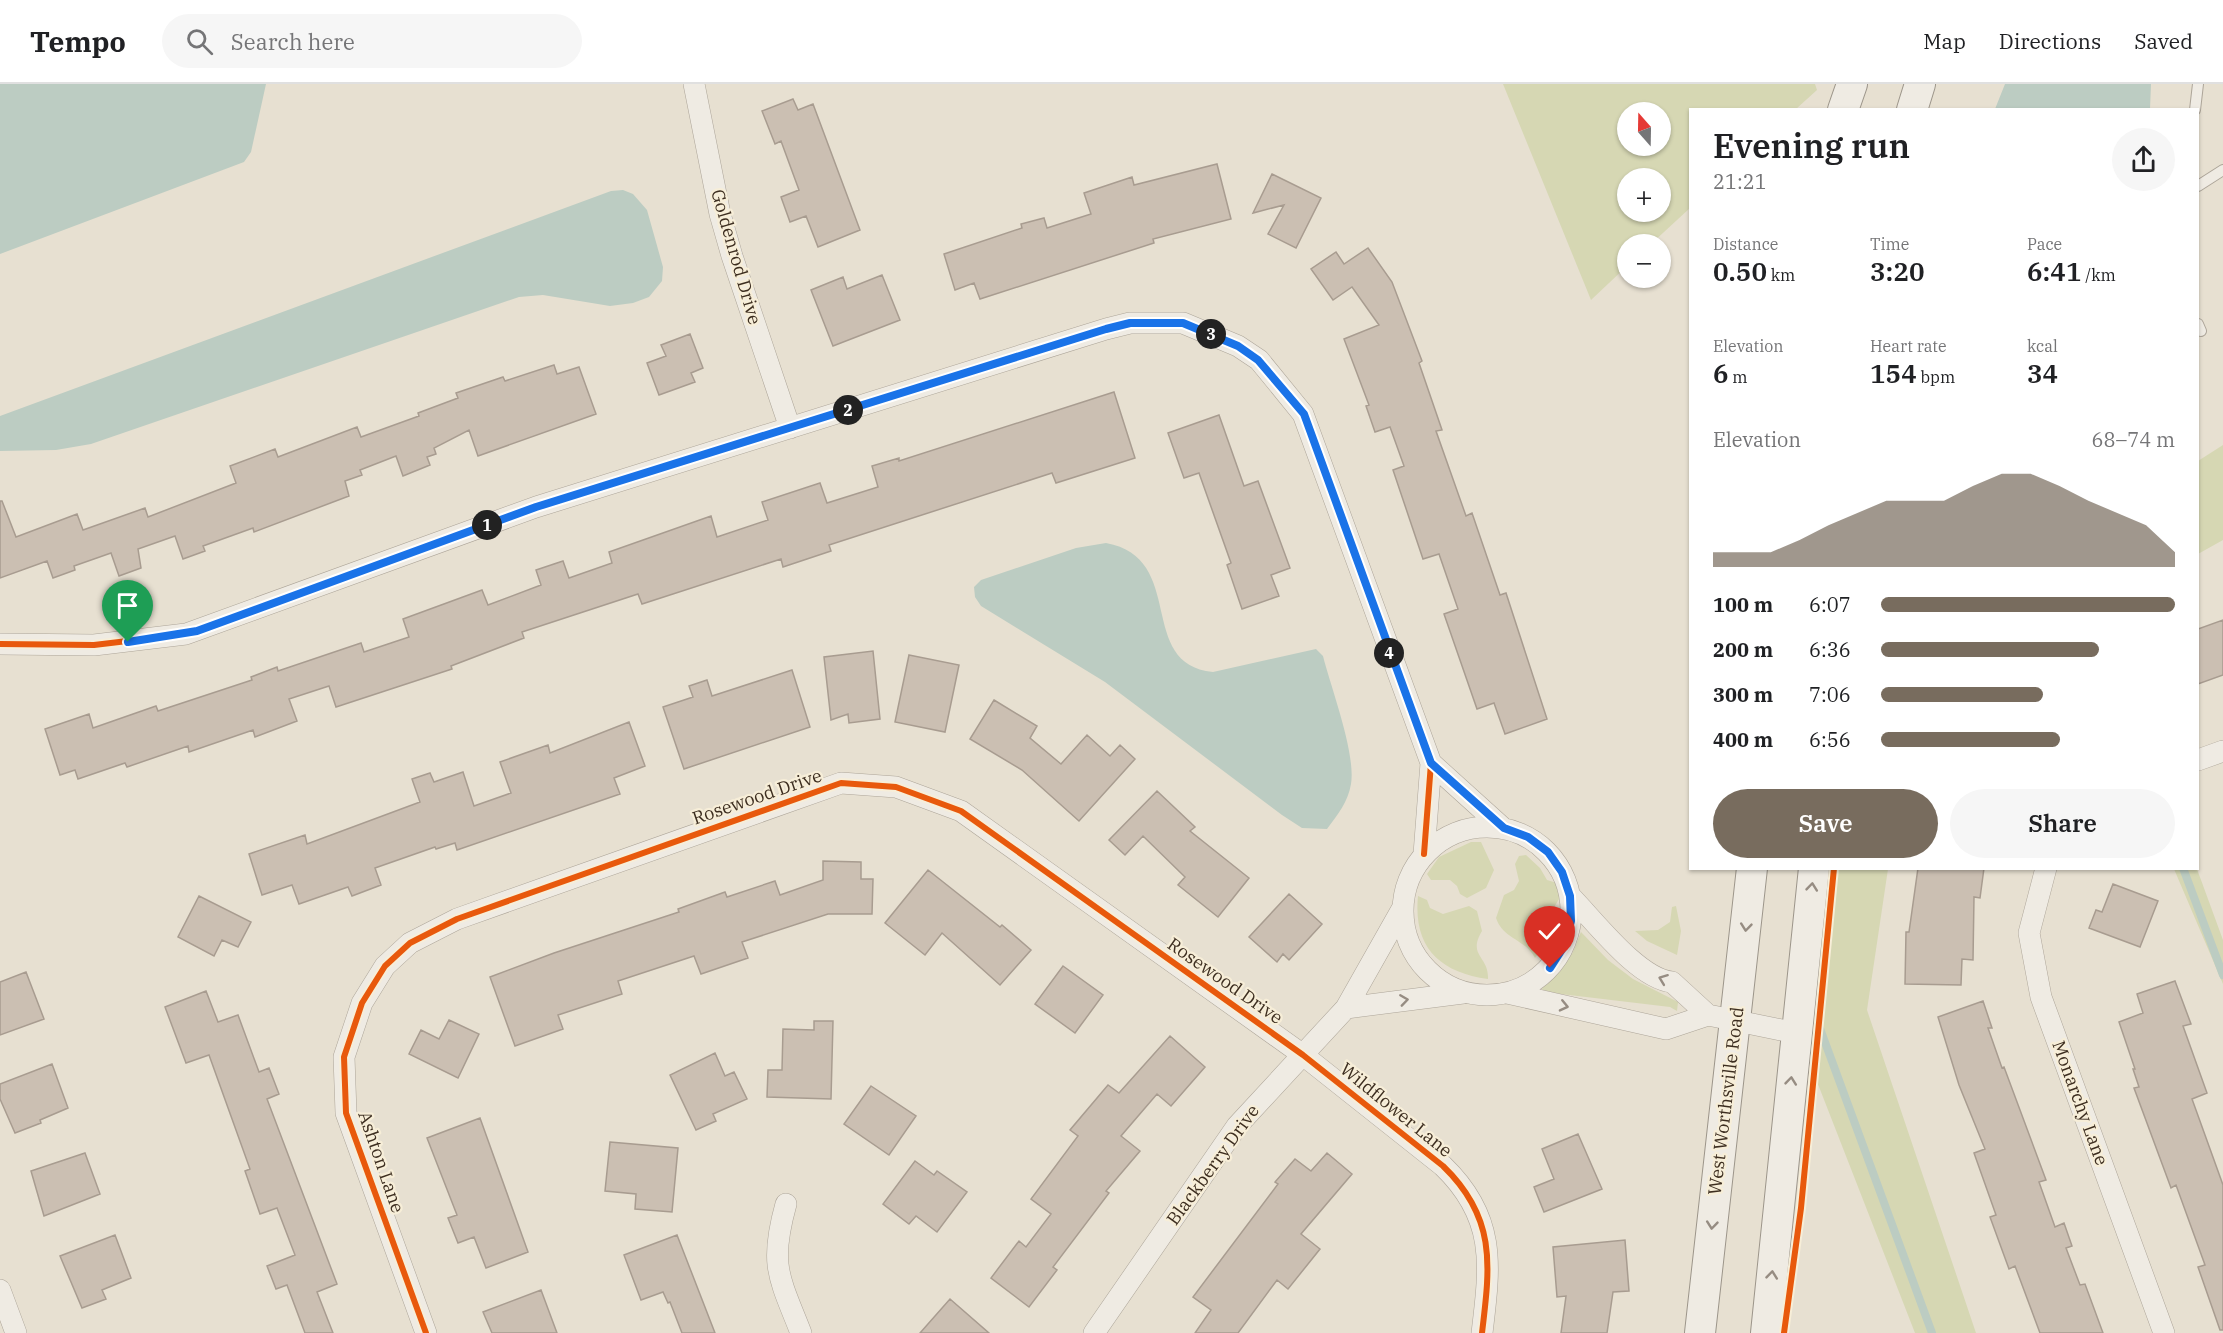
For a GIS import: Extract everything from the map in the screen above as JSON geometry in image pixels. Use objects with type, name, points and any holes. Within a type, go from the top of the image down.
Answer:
[{"type":"main road","points":[[1844,108],[1852,84]]},
{"type":"main road","points":[[1913,108],[1920,84]]},
{"type":"main road","name":"West Worthsville Road","points":[[1700,1333],[1722,1018],[1752,870]]},
{"type":"main road","points":[[1766,1333],[1814,870]]},
{"type":"street","name":"Goldenrod Drive","points":[[694,84],[720,214],[790,428]]},
{"type":"street","points":[[0,644],[94,645],[186,634],[536,507],[1130,323],[1183,323],[1238,346],[1258,360],[1304,414],[1431,763],[1424,854]]},
{"type":"street","points":[[2199,760],[2223,751]]},
{"type":"street","points":[[1431,763],[1504,828]]},
{"type":"street","name":"Rosewood Drive","points":[[411,943],[457,919],[841,783],[876,784],[915,793],[961,811],[1303,1055]]},
{"type":"street","name":"Blackberry Drive","points":[[1346,1008],[1463,993],[1485,996],[1507,993],[1530,984],[1554,962],[1564,946],[1571,921],[1570,896],[1562,872],[1548,852],[1528,837],[1504,828],[1475,828],[1447,836],[1424,854],[1412,870],[1405,889],[1402,909],[1406,938],[1419,963],[1439,981],[1463,993]]},
{"type":"street","name":"Monarchy Lane","points":[[2045,870],[2029,933],[2041,997],[2164,1333]]},
{"type":"street","name":"Blackberry Drive","points":[[1570,896],[1638,966],[1665,981],[1672,982],[1722,1018]]},
{"type":"street","name":"Blackberry Drive","points":[[1094,1333],[1237,1126],[1346,1008],[1402,909]]},
{"type":"street","name":"Ashton Lane","points":[[411,943],[385,966],[362,1003],[344,1057],[344,1087],[346,1113],[426,1333]]},
{"type":"street","name":"Blackberry Drive","points":[[1507,993],[1666,1029],[1722,1018]]},
{"type":"street","points":[[1722,1018],[1796,1033]]},
{"type":"street","name":"Wildflower Lane","points":[[1303,1055],[1455,1178],[1478,1215],[1485,1242],[1489,1269],[1482,1333]]},
{"type":"street","points":[[786,1204],[777,1236],[776,1261],[780,1280],[801,1333]]},
{"type":"street","points":[[0,1290],[16,1333]]},
{"type":"lane","points":[[2194,108],[2199,84]]},
{"type":"lane","points":[[2199,185],[2223,170]]},
{"type":"green space","points":[[1503,84],[1815,84],[1817,90],[1797,108],[1689,108],[1689,209],[1662,234],[1617,234],[1617,275],[1591,300]]},
{"type":"green space","points":[[2223,445],[2223,540],[2199,553],[2199,460]]},
{"type":"green space","points":[[1471,842],[1481,842],[1494,870],[1486,888],[1467,898],[1460,894],[1457,886],[1450,880],[1431,880],[1427,874],[1439,857]]},
{"type":"green space","points":[[1526,855],[1540,868],[1547,880],[1567,886],[1553,909],[1552,927],[1545,945],[1535,958],[1526,947],[1499,925],[1496,918],[1504,895],[1514,890],[1519,881],[1515,864],[1519,856]]},
{"type":"green space","points":[[1837,870],[1888,870],[1867,1010],[1976,1333],[1915,1333],[1814,1074]]},
{"type":"green space","points":[[2174,870],[2197,870],[2223,940],[2223,984]]},
{"type":"green space","points":[[1418,896],[1427,900],[1430,908],[1443,914],[1469,906],[1477,911],[1482,931],[1477,946],[1488,979],[1456,970],[1433,954],[1420,930]]},
{"type":"green space","points":[[1676,906],[1681,931],[1677,955],[1647,941],[1635,931],[1658,930],[1670,922],[1672,907]]},
{"type":"green space","points":[[1581,932],[1608,960],[1633,979],[1678,1002],[1677,1011],[1670,1007],[1544,992],[1542,988],[1551,980],[1554,962],[1572,954]]},
{"type":"shaded area","points":[[0,84],[266,84],[251,152],[244,162],[0,254]]},
{"type":"shaded area","points":[[2005,84],[2151,84],[2150,108],[1995,108]]},
{"type":"shaded area","points":[[623,190],[633,194],[647,210],[663,267],[662,281],[649,297],[633,303],[610,306],[543,295],[519,297],[91,444],[56,450],[0,451],[0,416],[611,191]]},
{"type":"shaded area","points":[[1106,543],[1131,553],[1146,568],[1155,588],[1166,632],[1175,651],[1189,665],[1213,672],[1316,649],[1323,656],[1342,720],[1352,771],[1348,797],[1327,829],[1302,828],[1282,815],[1105,682],[981,606],[975,597],[974,587],[981,580],[1076,548]]},
{"type":"building","points":[[793,99],[798,110],[813,104],[860,230],[818,247],[806,216],[790,222],[781,197],[799,190],[781,141],[775,144],[762,111]]},
{"type":"building","points":[[1217,164],[1231,219],[1153,239],[1154,243],[980,299],[974,283],[955,290],[944,254],[1022,228],[1021,224],[1044,218],[1047,228],[1091,214],[1084,193],[1132,177],[1134,185]]},
{"type":"building","points":[[1272,174],[1321,198],[1296,248],[1268,234],[1284,205],[1253,213]]},
{"type":"building","points":[[1368,248],[1392,282],[1422,361],[1419,363],[1442,430],[1436,431],[1466,516],[1472,513],[1500,595],[1506,593],[1547,719],[1505,734],[1494,703],[1477,709],[1444,614],[1458,609],[1439,554],[1423,559],[1393,470],[1404,466],[1390,427],[1375,432],[1366,406],[1369,405],[1344,339],[1379,325],[1352,287],[1333,300],[1311,269],[1336,252],[1344,264]]},
{"type":"building","points":[[882,275],[900,320],[833,346],[811,290],[843,277],[847,289]]},
{"type":"building","points":[[690,334],[703,368],[691,373],[695,382],[659,395],[647,363],[666,356],[661,345]]},
{"type":"building","points":[[554,365],[557,374],[579,367],[596,414],[478,456],[469,430],[434,448],[436,454],[427,457],[430,465],[403,476],[396,456],[360,470],[362,475],[345,481],[349,496],[254,532],[253,528],[203,546],[205,551],[183,559],[175,536],[138,549],[141,568],[119,576],[111,553],[74,566],[75,570],[53,578],[47,561],[0,578],[0,501],[2,501],[16,537],[77,514],[83,530],[145,508],[148,517],[236,483],[230,466],[275,449],[278,457],[357,427],[361,437],[419,416],[418,413],[458,398],[456,393],[503,377],[505,381]]},
{"type":"building","points":[[1114,392],[1135,458],[1056,483],[1052,473],[829,545],[831,551],[783,567],[781,559],[642,604],[638,594],[522,632],[524,638],[451,666],[452,669],[336,707],[329,686],[289,699],[297,721],[255,737],[253,730],[189,752],[188,746],[127,767],[125,763],[78,779],[75,770],[60,775],[45,729],[89,714],[93,728],[156,706],[158,711],[252,680],[251,677],[277,667],[278,671],[361,643],[364,652],[409,637],[403,619],[482,590],[488,605],[541,585],[536,570],[563,561],[569,578],[612,563],[609,552],[711,516],[717,537],[768,520],[762,502],[820,483],[827,503],[878,487],[872,466],[899,458],[899,461]]},
{"type":"building","points":[[1219,415],[1244,486],[1258,481],[1290,568],[1271,575],[1279,596],[1242,609],[1227,565],[1231,563],[1199,473],[1184,478],[1168,433]]},
{"type":"building","points":[[2223,620],[2223,675],[2199,684],[2199,629]]},
{"type":"building","points":[[873,651],[880,719],[849,723],[848,714],[831,720],[824,657]]},
{"type":"building","points":[[909,655],[959,665],[945,732],[895,722]]},
{"type":"building","points":[[792,670],[810,727],[684,769],[663,707],[693,697],[689,686],[707,680],[712,696]]},
{"type":"building","points":[[994,700],[1037,726],[1030,738],[1061,764],[1087,735],[1110,756],[1120,745],[1135,759],[1079,821],[1022,770],[970,739]]},
{"type":"building","points":[[629,722],[645,766],[614,778],[620,794],[457,850],[455,843],[436,849],[435,847],[375,868],[381,885],[352,896],[348,887],[299,904],[292,885],[262,895],[249,854],[305,835],[307,844],[420,802],[412,779],[430,773],[434,782],[463,772],[474,806],[511,793],[500,762],[548,745],[550,753]]},
{"type":"building","points":[[1157,791],[1195,827],[1190,831],[1249,878],[1218,917],[1178,885],[1185,877],[1143,836],[1125,855],[1109,840]]},
{"type":"building","points":[[823,861],[861,862],[861,879],[873,879],[872,914],[828,914],[742,942],[748,958],[701,974],[694,956],[618,981],[622,994],[558,1015],[563,1029],[515,1046],[490,977],[554,953],[679,912],[678,909],[725,892],[727,897],[775,881],[780,895],[823,880]]},
{"type":"building","points":[[928,870],[1000,927],[1002,925],[1031,950],[1000,985],[942,933],[925,955],[885,923]]},
{"type":"building","points":[[1918,870],[1984,870],[1980,898],[1974,897],[1973,960],[1962,959],[1961,985],[1905,984],[1906,932],[1909,932]]},
{"type":"building","points":[[2113,884],[2158,901],[2140,947],[2089,928],[2096,910],[2102,912]]},
{"type":"building","points":[[1289,894],[1322,924],[1289,960],[1283,954],[1277,962],[1249,937]]},
{"type":"building","points":[[199,896],[251,922],[238,947],[222,940],[214,956],[178,937]]},
{"type":"building","points":[[1063,966],[1103,995],[1075,1033],[1035,1004]]},
{"type":"building","points":[[26,972],[44,1019],[0,1035],[0,982]]},
{"type":"building","points":[[2175,981],[2191,1024],[2183,1026],[2207,1093],[2192,1099],[2223,1185],[2223,1330],[2220,1330],[2198,1267],[2205,1265],[2176,1185],[2171,1188],[2134,1088],[2139,1087],[2133,1069],[2135,1069],[2119,1022],[2143,1013],[2137,994]]},
{"type":"building","points":[[206,991],[218,1022],[238,1015],[259,1072],[269,1068],[279,1094],[267,1099],[337,1284],[317,1292],[333,1333],[305,1333],[287,1285],[276,1289],[267,1266],[295,1255],[277,1208],[260,1214],[245,1171],[250,1169],[209,1055],[186,1063],[165,1007]]},
{"type":"building","points":[[1983,1001],[1992,1028],[1988,1028],[2002,1068],[2004,1067],[2046,1180],[2039,1182],[2055,1227],[2064,1223],[2072,1246],[2066,1248],[2080,1285],[2085,1284],[2103,1333],[2040,1333],[2015,1266],[2009,1269],[1990,1217],[1996,1215],[1974,1153],[1985,1149],[1959,1085],[1938,1017]]},
{"type":"building","points":[[449,1020],[479,1034],[458,1078],[409,1054],[421,1030],[439,1039]]},
{"type":"building","points":[[814,1021],[833,1021],[831,1099],[767,1097],[768,1070],[782,1070],[783,1029],[814,1030]]},
{"type":"building","points":[[1170,1036],[1205,1067],[1171,1106],[1157,1094],[1121,1136],[1140,1151],[1106,1191],[1109,1193],[1053,1267],[1057,1270],[1029,1307],[991,1278],[1019,1241],[1026,1247],[1051,1214],[1031,1199],[1078,1136],[1070,1130],[1108,1085],[1119,1093]]},
{"type":"building","points":[[715,1053],[725,1076],[734,1072],[747,1099],[713,1114],[716,1121],[696,1130],[670,1075]]},
{"type":"building","points":[[52,1064],[68,1108],[40,1120],[41,1123],[15,1133],[0,1099],[0,1084]]},
{"type":"building","points":[[871,1086],[916,1116],[889,1155],[844,1124]]},
{"type":"building","points":[[480,1118],[528,1252],[486,1268],[474,1237],[458,1243],[448,1218],[457,1215],[427,1138]]},
{"type":"building","points":[[1578,1134],[1602,1189],[1544,1212],[1534,1187],[1554,1179],[1542,1149]]},
{"type":"building","points":[[610,1142],[678,1148],[672,1212],[635,1209],[636,1194],[605,1191]]},
{"type":"building","points":[[85,1153],[100,1194],[44,1216],[31,1171]]},
{"type":"building","points":[[1327,1153],[1352,1174],[1301,1234],[1320,1249],[1288,1289],[1277,1280],[1238,1333],[1195,1333],[1211,1310],[1193,1297],[1278,1184],[1275,1182],[1295,1159],[1311,1171]]},
{"type":"building","points":[[915,1161],[934,1175],[937,1171],[967,1192],[937,1232],[916,1216],[909,1224],[883,1204]]},
{"type":"building","points":[[115,1235],[131,1278],[102,1290],[106,1299],[82,1308],[60,1256]]},
{"type":"building","points":[[677,1235],[715,1333],[682,1333],[670,1302],[668,1303],[663,1292],[641,1300],[624,1255]]},
{"type":"building","points":[[1625,1240],[1629,1291],[1613,1292],[1607,1333],[1561,1333],[1566,1296],[1557,1297],[1553,1247]]},
{"type":"building","points":[[541,1290],[557,1333],[492,1333],[483,1312]]},
{"type":"building","points":[[950,1299],[989,1333],[920,1333]]},
{"type":"waterway","points":[[2184,870],[2223,975]]},
{"type":"waterway","points":[[1815,1015],[1932,1333]]},
{"type":"cycle path","points":[[0,644],[94,645],[186,634],[536,507],[1106,329],[1130,323],[1183,323],[1238,346],[1259,360],[1303,414],[1431,763],[1424,854]]},
{"type":"cycle path","points":[[426,1333],[346,1113],[344,1057],[362,1003],[385,966],[410,943],[457,919],[841,783],[896,787],[961,811],[1303,1055],[1443,1166],[1461,1185],[1473,1205],[1486,1244],[1487,1286],[1482,1333]]},
{"type":"cycle path","points":[[1784,1333],[1801,1208],[1834,870]]},
{"type":"route","points":[[128,642],[168,638],[197,631],[536,507],[1106,329],[1130,323],[1183,323],[1238,346],[1258,360],[1290,394],[1304,414],[1431,763],[1504,828],[1528,837],[1548,852],[1562,872],[1570,896],[1571,921],[1564,946],[1550,968]]}]
